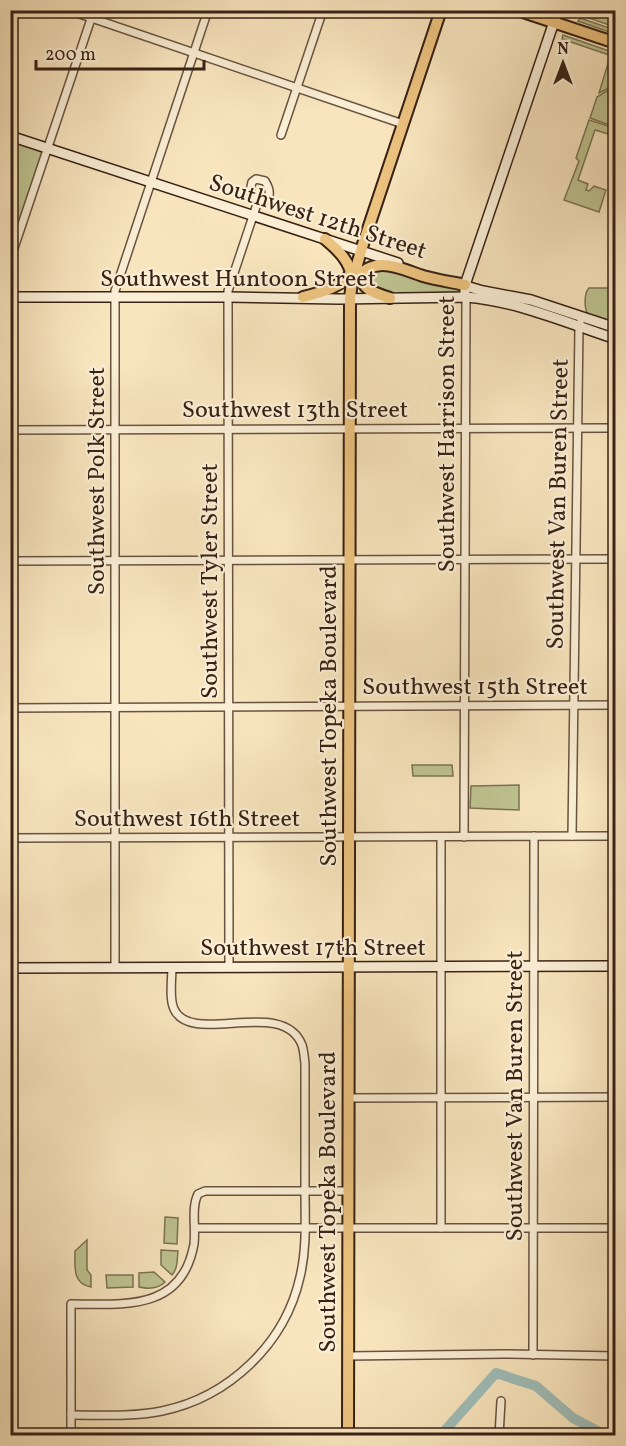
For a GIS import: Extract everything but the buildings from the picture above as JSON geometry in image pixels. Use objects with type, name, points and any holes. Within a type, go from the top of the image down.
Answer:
[{"type":"main road","name":"Southwest Topeka Boulevard","points":[[348,1436],[350,298],[361,251],[441,10]]},
{"type":"main road","points":[[517,10],[615,44]]},
{"type":"main road","name":"Southwest Harrison Street","points":[[465,291],[558,10]]},
{"type":"main road","name":"Southwest 12th Street","points":[[10,135],[361,251],[465,291],[615,339]]},
{"type":"main road","points":[[325,239],[341,254],[369,291],[390,298]]},
{"type":"main road","points":[[303,297],[326,291],[371,266],[386,265],[465,291]]},
{"type":"main road","name":"Southwest 12th Street","points":[[465,291],[483,291],[531,300],[615,328]]},
{"type":"main road","name":"Southwest Huntoon Street","points":[[11,296],[390,298],[465,291]]},
{"type":"main road","name":"Southwest 17th Street","points":[[10,968],[615,966]]},
{"type":"street","points":[[68,10],[92,14],[194,52],[403,124]]},
{"type":"street","name":"Southwest Polk Street","points":[[115,968],[115,291],[208,10]]},
{"type":"street","points":[[281,135],[323,10]]},
{"type":"street","points":[[10,260],[92,14]]},
{"type":"street","name":"Southwest Tyler Street","points":[[229,967],[228,291],[258,201]]},
{"type":"street","name":"Southwest Harrison Street","points":[[464,837],[465,291]]},
{"type":"street","name":"Southwest Van Buren Street","points":[[572,836],[579,327],[582,317]]},
{"type":"street","name":"Southwest 13th Street","points":[[10,430],[615,428]]},
{"type":"street","points":[[10,561],[615,559]]},
{"type":"street","name":"Southwest 15th Street","points":[[10,708],[615,705]]},
{"type":"street","name":"Southwest Van Buren Street","points":[[533,1355],[534,836]]},
{"type":"street","name":"Southwest 16th Street","points":[[10,838],[615,836]]},
{"type":"street","points":[[441,837],[441,1228]]},
{"type":"street","points":[[71,1415],[132,1415],[169,1410],[204,1397],[236,1378],[263,1352],[279,1329],[295,1296],[302,1269],[305,1228],[305,1063],[303,1046],[291,1031],[276,1024],[196,1024],[184,1020],[176,1013],[172,1003],[172,967]]},
{"type":"street","points":[[348,1098],[615,1097]]},
{"type":"street","points":[[71,1436],[71,1304],[134,1304],[162,1294],[176,1283],[192,1253],[196,1196],[205,1191],[348,1191]]},
{"type":"street","points":[[195,1228],[615,1228]]},
{"type":"street","points":[[348,1356],[615,1356]]},
{"type":"street","points":[[499,1436],[501,1401]]},
{"type":"green space","points":[[615,11],[615,27],[574,13]]},
{"type":"green space","points":[[580,18],[615,30],[615,34],[578,21]]},
{"type":"green space","points":[[563,35],[615,53],[615,57],[562,39]]},
{"type":"green space","points":[[610,57],[615,59],[615,85],[599,93]]},
{"type":"green space","points":[[615,86],[615,127],[590,118],[597,97]]},
{"type":"green space","points":[[589,120],[615,128],[615,136],[595,130],[578,180],[588,184],[586,190],[589,191],[594,186],[606,190],[599,212],[564,200],[579,161],[576,158]]},
{"type":"green space","points":[[11,141],[43,151],[11,250]]},
{"type":"green space","points":[[379,267],[451,287],[461,292],[385,294],[371,289],[362,274]]},
{"type":"green space","points":[[589,288],[615,288],[615,325],[588,315],[585,301]]},
{"type":"green space","points":[[610,745],[615,745],[615,829],[609,829]]},
{"type":"green space","points":[[412,765],[452,765],[453,776],[413,776]]},
{"type":"green space","points":[[519,785],[519,810],[470,808],[471,786]]},
{"type":"green space","points":[[165,1217],[178,1218],[177,1244],[164,1243]]},
{"type":"green space","points":[[87,1240],[87,1270],[91,1275],[91,1287],[80,1282],[75,1268],[75,1251]]},
{"type":"green space","points":[[161,1250],[178,1251],[176,1267],[172,1275],[161,1265]]},
{"type":"green space","points":[[154,1272],[165,1282],[153,1288],[139,1287],[139,1273]]},
{"type":"green space","points":[[106,1275],[133,1275],[133,1287],[107,1288]]},
{"type":"waterway","points":[[440,1436],[496,1373],[536,1386],[573,1418],[607,1436]]}]
